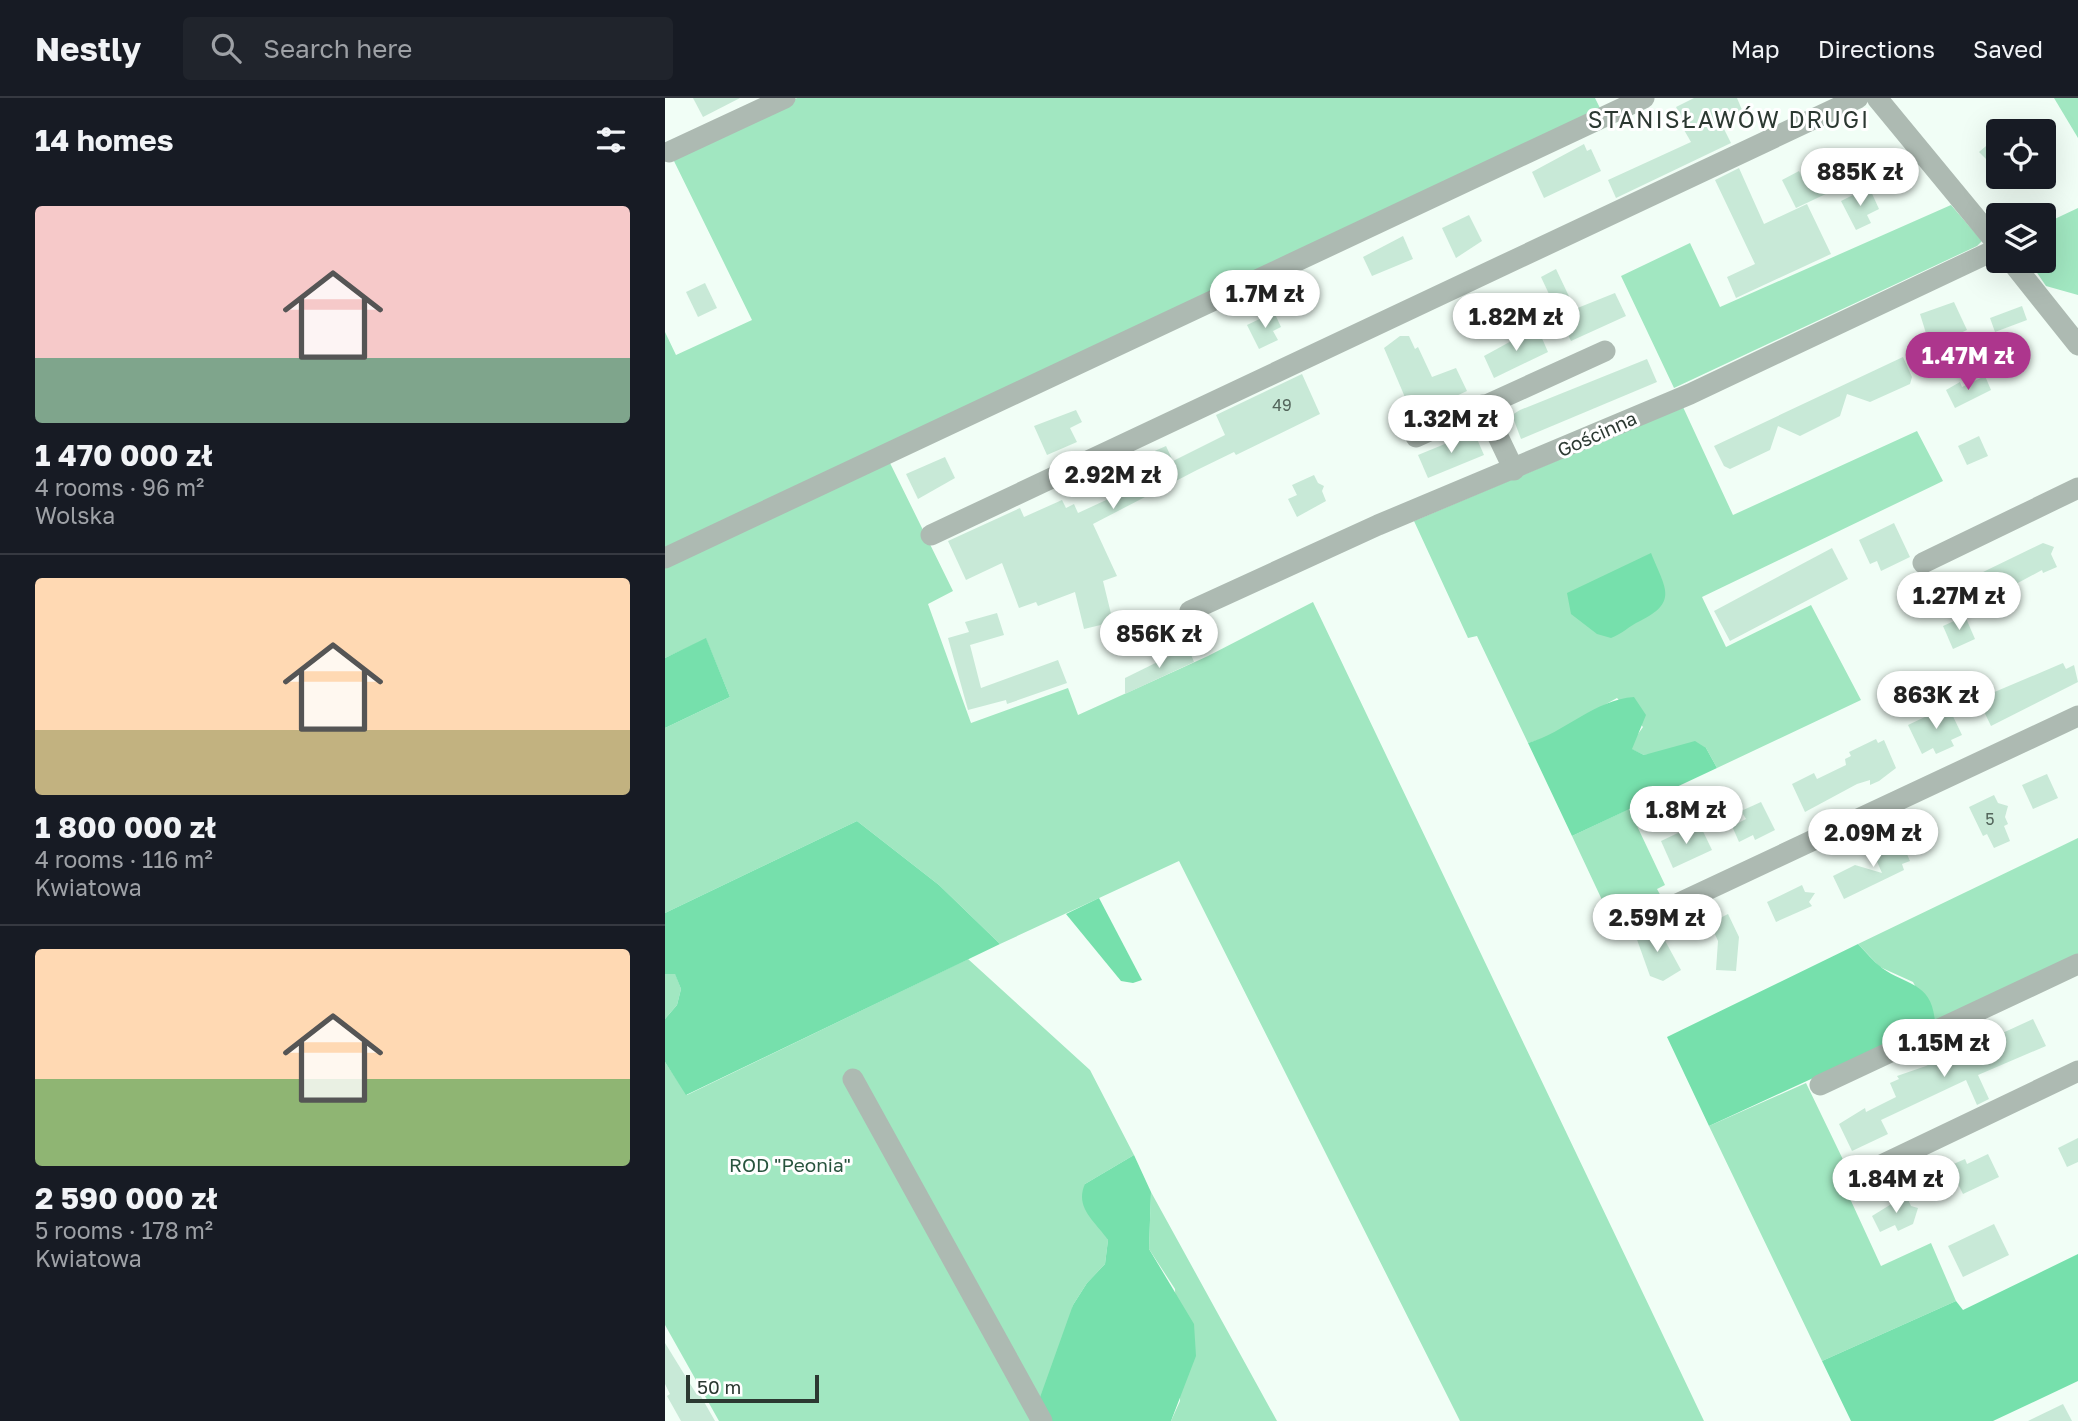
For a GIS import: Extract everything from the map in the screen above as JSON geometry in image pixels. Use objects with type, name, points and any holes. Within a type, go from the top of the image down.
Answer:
[{"type":"street","points":[[669,152],[785,98]]},
{"type":"street","points":[[665,558],[1644,98]]},
{"type":"street","points":[[931,535],[1857,98]]},
{"type":"street","points":[[1877,98],[1986,231]]},
{"type":"street","name":"Gościnna","points":[[1190,611],[1378,525],[1690,394],[1986,253]]},
{"type":"street","points":[[2023,273],[2069,318],[2078,345]]},
{"type":"street","points":[[1416,437],[1605,351]]},
{"type":"street","points":[[1483,405],[1514,470]]},
{"type":"street","points":[[1923,563],[2078,488]]},
{"type":"street","points":[[1675,905],[2078,716]]},
{"type":"street","points":[[1820,1086],[2078,964]]},
{"type":"street","points":[[1848,1181],[2078,1071]]},
{"type":"street","points":[[853,1079],[969,1284],[1042,1421]]},
{"type":"green space","points":[[797,98],[1595,98],[1602,112],[665,551],[665,332],[676,355],[752,320],[672,157]]},
{"type":"green space","points":[[2054,98],[2078,98],[2078,138]]},
{"type":"green space","points":[[1951,205],[1982,241],[1977,246],[1674,388],[1621,276],[1690,243],[1720,307]]},
{"type":"green space","points":[[2078,208],[2078,295],[2046,286],[2037,273],[2056,273],[2056,218]]},
{"type":"green space","points":[[1683,407],[1733,515],[1917,431],[1943,481],[1702,597],[1726,647],[1811,605],[1861,700],[1717,768],[1706,748],[1644,755],[1631,749],[1643,727],[1617,698],[1545,738],[1528,743],[1477,636],[1468,638],[1414,521]]},
{"type":"green space","points":[[889,461],[953,591],[928,604],[971,723],[1068,688],[1078,715],[1208,656],[1313,602],[1704,1421],[1460,1421],[1179,861],[1000,944],[939,885],[857,821],[665,913],[665,728],[730,697],[706,639],[665,658],[665,566]]},
{"type":"green space","points":[[1651,553],[1665,593],[1660,607],[1652,614],[1611,638],[1597,634],[1571,614],[1567,593]]},
{"type":"green space","points":[[706,638],[730,697],[665,728],[665,658]]},
{"type":"green space","points":[[1634,697],[1646,715],[1632,749],[1644,755],[1695,741],[1706,748],[1717,768],[1572,836],[1528,743],[1606,704]]},
{"type":"green space","points":[[1629,809],[1665,885],[1657,889],[1668,909],[1618,934],[1572,836]]},
{"type":"green space","points":[[857,821],[939,885],[1000,944],[686,1095],[665,1062],[665,1019],[677,1005],[681,989],[675,974],[665,974],[665,913]]},
{"type":"green space","points":[[2078,838],[2078,955],[1935,1022],[1913,982],[1880,967],[1858,944]]},
{"type":"green space","points":[[1099,898],[1142,980],[1133,983],[1121,981],[1066,914]]},
{"type":"green space","points":[[1858,944],[1882,968],[1924,992],[1933,1009],[1935,1022],[1709,1126],[1667,1037]]},
{"type":"green space","name":"ROD \"Peonia\"","points":[[968,959],[1090,1070],[1134,1155],[1085,1184],[1108,1240],[1105,1264],[1087,1283],[1073,1305],[1048,1421],[719,1421],[665,1325],[665,1062],[687,1095]]},
{"type":"green space","points":[[675,973],[681,989],[677,1005],[665,1019],[665,974]]},
{"type":"green space","points":[[1806,1083],[1849,1172],[1840,1177],[1881,1266],[1931,1243],[1956,1301],[1822,1361],[1709,1126]]},
{"type":"green space","points":[[1134,1155],[1151,1192],[1149,1249],[1194,1324],[1196,1356],[1171,1421],[1048,1421],[1038,1403],[1073,1305],[1087,1283],[1105,1264],[1108,1240],[1084,1208],[1082,1193],[1085,1184]]},
{"type":"green space","points":[[1151,1192],[1277,1421],[1171,1421],[1180,1401],[1175,1289],[1149,1249]]},
{"type":"green space","points":[[2078,1254],[2078,1381],[1993,1421],[1851,1421],[1822,1361],[1956,1301],[1963,1310]]},
{"type":"building","points":[[693,98],[740,98],[703,117]]},
{"type":"building","points":[[1694,98],[1737,98],[1745,117],[1723,127],[1731,143],[1616,198],[1608,180],[1691,142],[1680,123],[1682,118],[1676,107]]},
{"type":"building","points":[[1584,144],[1587,151],[1591,149],[1601,171],[1544,198],[1532,172]]},
{"type":"building","points":[[1986,146],[1986,159],[1979,152]]},
{"type":"building","points":[[1739,168],[1764,224],[1807,204],[1831,254],[1736,298],[1727,277],[1755,264],[1715,180]]},
{"type":"building","points":[[1799,171],[1807,187],[1840,171],[1847,184],[1796,208],[1782,180]]},
{"type":"building","points":[[1869,187],[1879,209],[1867,215],[1871,223],[1856,230],[1841,201]]},
{"type":"building","points":[[1469,215],[1482,241],[1456,258],[1442,228]]},
{"type":"building","points":[[1403,236],[1413,259],[1372,276],[1363,257]]},
{"type":"building","points":[[1556,269],[1575,309],[1615,293],[1626,316],[1571,341],[1541,277]]},
{"type":"building","points":[[705,283],[717,308],[698,317],[686,292]]},
{"type":"building","points":[[1954,302],[1967,330],[1935,345],[1929,343],[1920,314]]},
{"type":"building","points":[[2022,306],[2027,320],[1995,332],[1990,318]]},
{"type":"building","points":[[1274,312],[1281,327],[1273,331],[1278,340],[1259,349],[1247,325]]},
{"type":"building","points":[[1537,327],[1548,352],[1494,378],[1484,356]]},
{"type":"building","points":[[1400,336],[1409,336],[1415,349],[1418,347],[1432,377],[1456,368],[1467,391],[1413,416],[1384,348]]},
{"type":"building","points":[[1903,357],[1912,377],[1910,384],[1870,402],[1847,394],[1840,416],[1800,436],[1778,426],[1770,450],[1730,469],[1724,466],[1714,446]]},
{"type":"building","points":[[1647,359],[1657,382],[1521,439],[1512,415]]},
{"type":"building","points":[[1302,374],[1320,414],[1236,455],[1234,452],[1093,524],[1117,576],[1103,581],[1113,622],[1084,629],[1075,592],[1038,606],[1036,602],[1019,608],[1002,563],[966,580],[948,541],[1020,508],[1024,517],[1062,500],[1066,508],[1074,504],[1078,513],[1117,495],[1107,472],[1166,446],[1173,461],[1225,435],[1216,415]]},
{"type":"building","points":[[1985,376],[1991,390],[1955,408],[1946,390],[1960,382],[1962,387]]},
{"type":"building","points":[[1076,410],[1082,422],[1070,428],[1077,442],[1047,455],[1034,426]]},
{"type":"building","points":[[1474,432],[1484,455],[1428,478],[1418,455]]},
{"type":"building","points":[[1979,436],[1988,456],[1967,465],[1958,446]]},
{"type":"building","points":[[945,457],[955,478],[918,499],[906,474]]},
{"type":"building","points":[[1314,475],[1318,483],[1324,486],[1322,491],[1326,501],[1297,517],[1288,499],[1297,495],[1292,485]]},
{"type":"building","points":[[1894,523],[1910,557],[1881,571],[1877,561],[1870,564],[1859,540]]},
{"type":"building","points":[[2043,543],[2054,547],[2051,554],[2057,567],[2043,573],[2042,570],[1990,598],[1984,586],[1977,583],[1981,573]]},
{"type":"building","points":[[1832,548],[1848,579],[1730,641],[1714,611]]},
{"type":"building","points":[[997,613],[1004,635],[970,645],[981,688],[1058,660],[1067,683],[1007,704],[1006,700],[968,710],[948,638],[969,632],[965,622]]},
{"type":"building","points":[[1965,616],[1975,639],[1953,649],[1943,626]]},
{"type":"building","points":[[1188,647],[1194,662],[1125,694],[1125,678]]},
{"type":"building","points":[[2063,663],[2066,669],[2074,665],[2078,682],[1991,726],[1978,699]]},
{"type":"building","points":[[1948,706],[1962,735],[1951,740],[1954,746],[1936,754],[1933,748],[1922,754],[1908,725]]},
{"type":"building","points":[[1876,739],[1878,743],[1884,740],[1896,768],[1879,781],[1870,785],[1870,780],[1857,784],[1805,812],[1792,784],[1814,773],[1817,779],[1846,765],[1845,759],[1851,756],[1849,752]]},
{"type":"building","points":[[2047,774],[2058,798],[2033,809],[2022,785]]},
{"type":"building","points":[[1994,795],[1998,803],[2008,806],[2005,817],[2008,824],[2004,826],[2010,841],[1994,848],[1987,834],[1983,836],[1969,807]]},
{"type":"building","points":[[1761,802],[1775,830],[1755,840],[1753,835],[1739,842],[1732,826],[1746,819],[1741,811]]},
{"type":"building","points":[[1699,823],[1712,850],[1673,868],[1661,841]]},
{"type":"building","points":[[1900,838],[1910,861],[1902,864],[1904,870],[1844,899],[1833,876],[1855,865],[1882,873],[1872,850]]},
{"type":"building","points":[[1802,885],[1805,892],[1815,893],[1809,902],[1812,906],[1776,922],[1767,902]]},
{"type":"building","points":[[1728,914],[1739,937],[1736,971],[1716,970],[1718,941],[1710,923]]},
{"type":"building","points":[[1656,924],[1681,970],[1663,981],[1650,976],[1635,934]]},
{"type":"building","points":[[2033,1019],[2046,1046],[1978,1075],[1989,1099],[1977,1105],[1966,1080],[1881,1120],[1888,1134],[1852,1151],[1839,1124],[1865,1108],[1866,1112],[1896,1097],[1890,1083],[1899,1079],[1897,1076],[1926,1066],[1974,1040],[1975,1043],[1985,1041]]},
{"type":"building","points":[[2078,1138],[2078,1162],[2067,1167],[2058,1148]]},
{"type":"building","points":[[1988,1154],[1999,1177],[1963,1194],[1949,1166],[1965,1159],[1967,1164]]},
{"type":"building","points":[[1906,1195],[1911,1206],[1918,1208],[1913,1224],[1898,1231],[1895,1225],[1880,1232],[1872,1216]]},
{"type":"building","points":[[1994,1224],[2009,1255],[1963,1277],[1948,1246]]},
{"type":"building","points":[[665,1343],[715,1421],[681,1421],[667,1396],[670,1394],[665,1384]]},
{"type":"building","points":[[2063,1404],[2072,1421],[2028,1421]]},
{"type":"district","name":"STANISŁAWÓW DRUGI","points":[[1729,120]]}]
